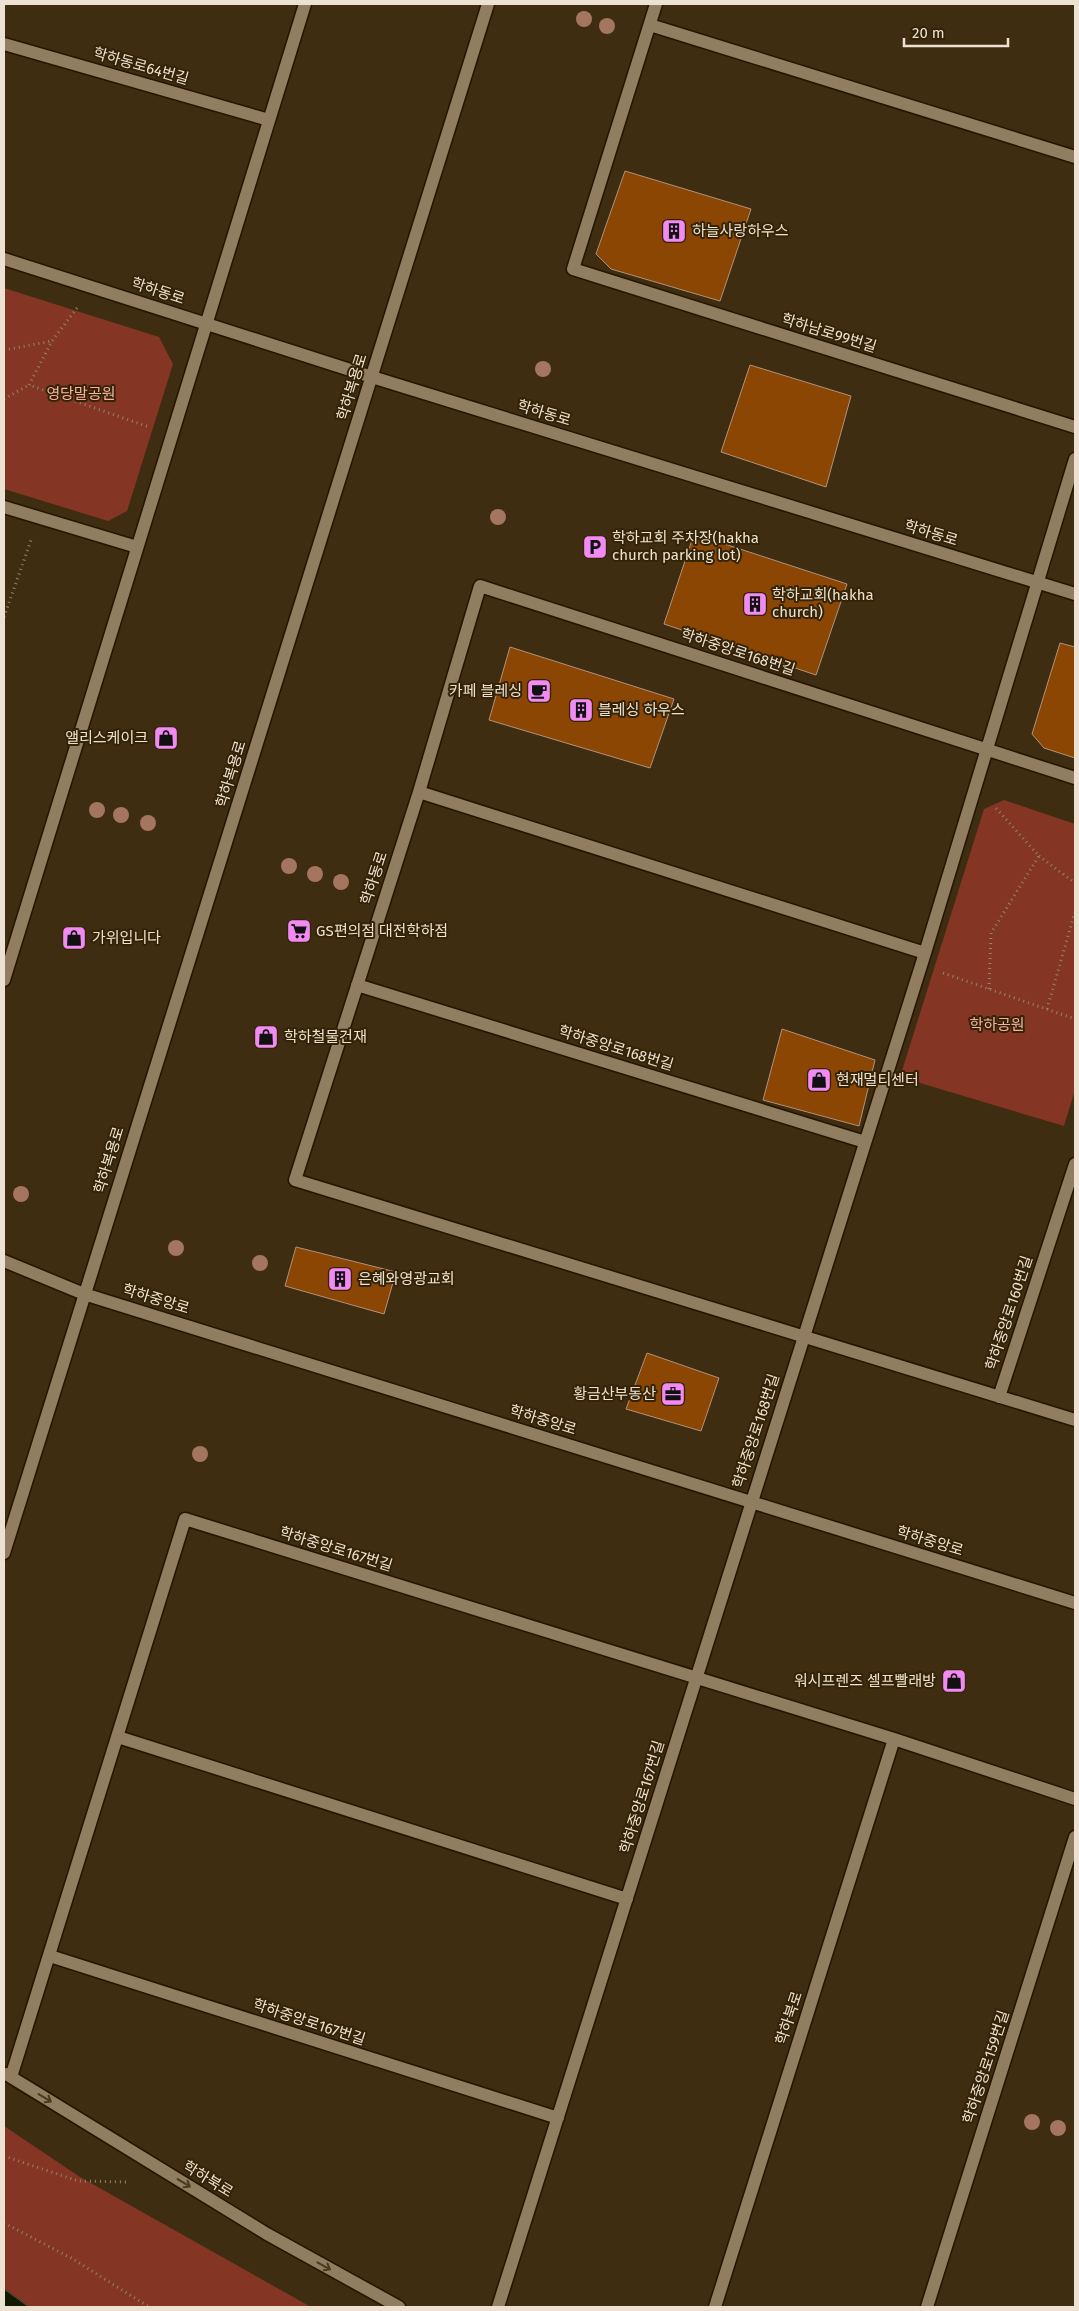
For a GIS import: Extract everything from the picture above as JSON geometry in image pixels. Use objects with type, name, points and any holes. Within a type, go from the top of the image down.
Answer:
[{"type":"street","points":[[4,980],[305,4]]},
{"type":"street","name":"학하복용로","points":[[4,1553],[488,4]]},
{"type":"street","points":[[656,4],[650,25],[1075,157]]},
{"type":"street","name":"학하남로99번길","points":[[650,25],[573,270],[1075,427]]},
{"type":"street","name":"학하동로64번길","points":[[4,44],[269,120]]},
{"type":"street","name":"학하동로","points":[[4,259],[372,378],[1075,594]]},
{"type":"street","points":[[1036,582],[1075,460]]},
{"type":"street","points":[[4,507],[137,547]]},
{"type":"street","name":"학하중앙로168번길","points":[[751,1502],[925,953],[1036,582]]},
{"type":"street","name":"학하동로","points":[[480,586],[418,792],[295,1180],[804,1337]]},
{"type":"street","name":"학하중앙로168번길","points":[[480,586],[987,748]]},
{"type":"street","points":[[987,748],[1075,778]]},
{"type":"street","points":[[418,792],[925,953]]},
{"type":"street","name":"학하중앙로168번길","points":[[357,985],[865,1142]]},
{"type":"street","name":"학하중앙로160번길","points":[[999,1396],[1075,1164]]},
{"type":"street","name":"학하중앙로","points":[[4,1261],[84,1294],[1075,1603]]},
{"type":"street","points":[[804,1337],[1075,1420]]},
{"type":"street","name":"학하중앙로167번길","points":[[498,2307],[751,1502]]},
{"type":"street","name":"학하중앙로167번길","points":[[8,2075],[50,1956],[185,1519],[696,1678]]},
{"type":"street","points":[[696,1678],[894,1739],[1075,1799]]},
{"type":"street","points":[[118,1737],[627,1898]]},
{"type":"street","name":"학하북로","points":[[715,2307],[894,1739]]},
{"type":"street","name":"학하중앙로159번길","points":[[927,2307],[1075,1837]]},
{"type":"street","name":"학하중앙로167번길","points":[[50,1956],[558,2118]]},
{"type":"street","name":"학하북로","points":[[8,2075],[267,2234],[399,2307]]},
{"type":"path","points":[[4,399],[29,385],[52,341],[79,306]]},
{"type":"path","points":[[4,350],[52,341]]},
{"type":"path","points":[[29,385],[150,428]]},
{"type":"path","points":[[4,617],[39,518]]},
{"type":"path","points":[[992,804],[1039,856],[1075,883]]},
{"type":"path","points":[[989,989],[992,933],[1039,856]]},
{"type":"path","points":[[1047,1009],[1075,912]]},
{"type":"path","points":[[938,971],[1075,1018]]},
{"type":"path","points":[[4,2156],[78,2181],[126,2182]]},
{"type":"path","points":[[4,2223],[73,2260],[150,2307]]},
{"type":"green space","name":"영당말공원","points":[[4,288],[159,337],[173,364],[127,511],[108,521],[4,489]]},
{"type":"green space","name":"학하공원","points":[[1004,800],[1075,824],[1075,1090],[1064,1126],[900,1077],[984,809]]},
{"type":"green space","points":[[4,2126],[80,2177],[311,2307],[30,2307],[4,2288]]},
{"type":"shaded area","points":[[4,2289],[29,2307],[4,2307]]},
{"type":"building","name":"하늘사랑하우스","points":[[625,171],[751,209],[720,301],[611,269],[596,254]]},
{"type":"building","points":[[750,365],[851,396],[826,487],[721,452]]},
{"type":"building","name":"학하교회(hakha church)","points":[[694,534],[847,584],[816,675],[664,624]]},
{"type":"building","points":[[1060,643],[1075,647],[1075,758],[1044,748],[1032,734]]},
{"type":"building","name":"블레싱 하우스","points":[[510,647],[674,699],[650,768],[489,720]]},
{"type":"building","name":"현재멀티센터","points":[[782,1029],[875,1060],[859,1126],[763,1100]]},
{"type":"building","name":"은혜와영광교회","points":[[296,1247],[396,1272],[384,1314],[285,1286]]},
{"type":"building","name":"황금산부동산","points":[[647,1353],[719,1378],[701,1431],[626,1409]]},
{"type":"place","name":"하늘사랑하우스","points":[[674,231]]},
{"type":"place","name":"학하교회 주차장(hakha church parking lot)","points":[[595,547]]},
{"type":"place","name":"학하교회(hakha church)","points":[[755,604]]},
{"type":"place","name":"카페 블레싱","points":[[539,691]]},
{"type":"place","name":"블레싱 하우스","points":[[581,710]]},
{"type":"place","name":"앨리스케이크","points":[[166,738]]},
{"type":"place","name":"GS편의점 대전학하점","points":[[299,931]]},
{"type":"place","name":"가위입니다","points":[[74,938]]},
{"type":"place","name":"학하철물건재","points":[[266,1037]]},
{"type":"place","name":"현재멀티센터","points":[[819,1080]]},
{"type":"place","name":"은혜와영광교회","points":[[340,1279]]},
{"type":"place","name":"황금산부동산","points":[[673,1394]]},
{"type":"place","name":"워시프렌즈 셀프빨래방","points":[[954,1681]]}]
